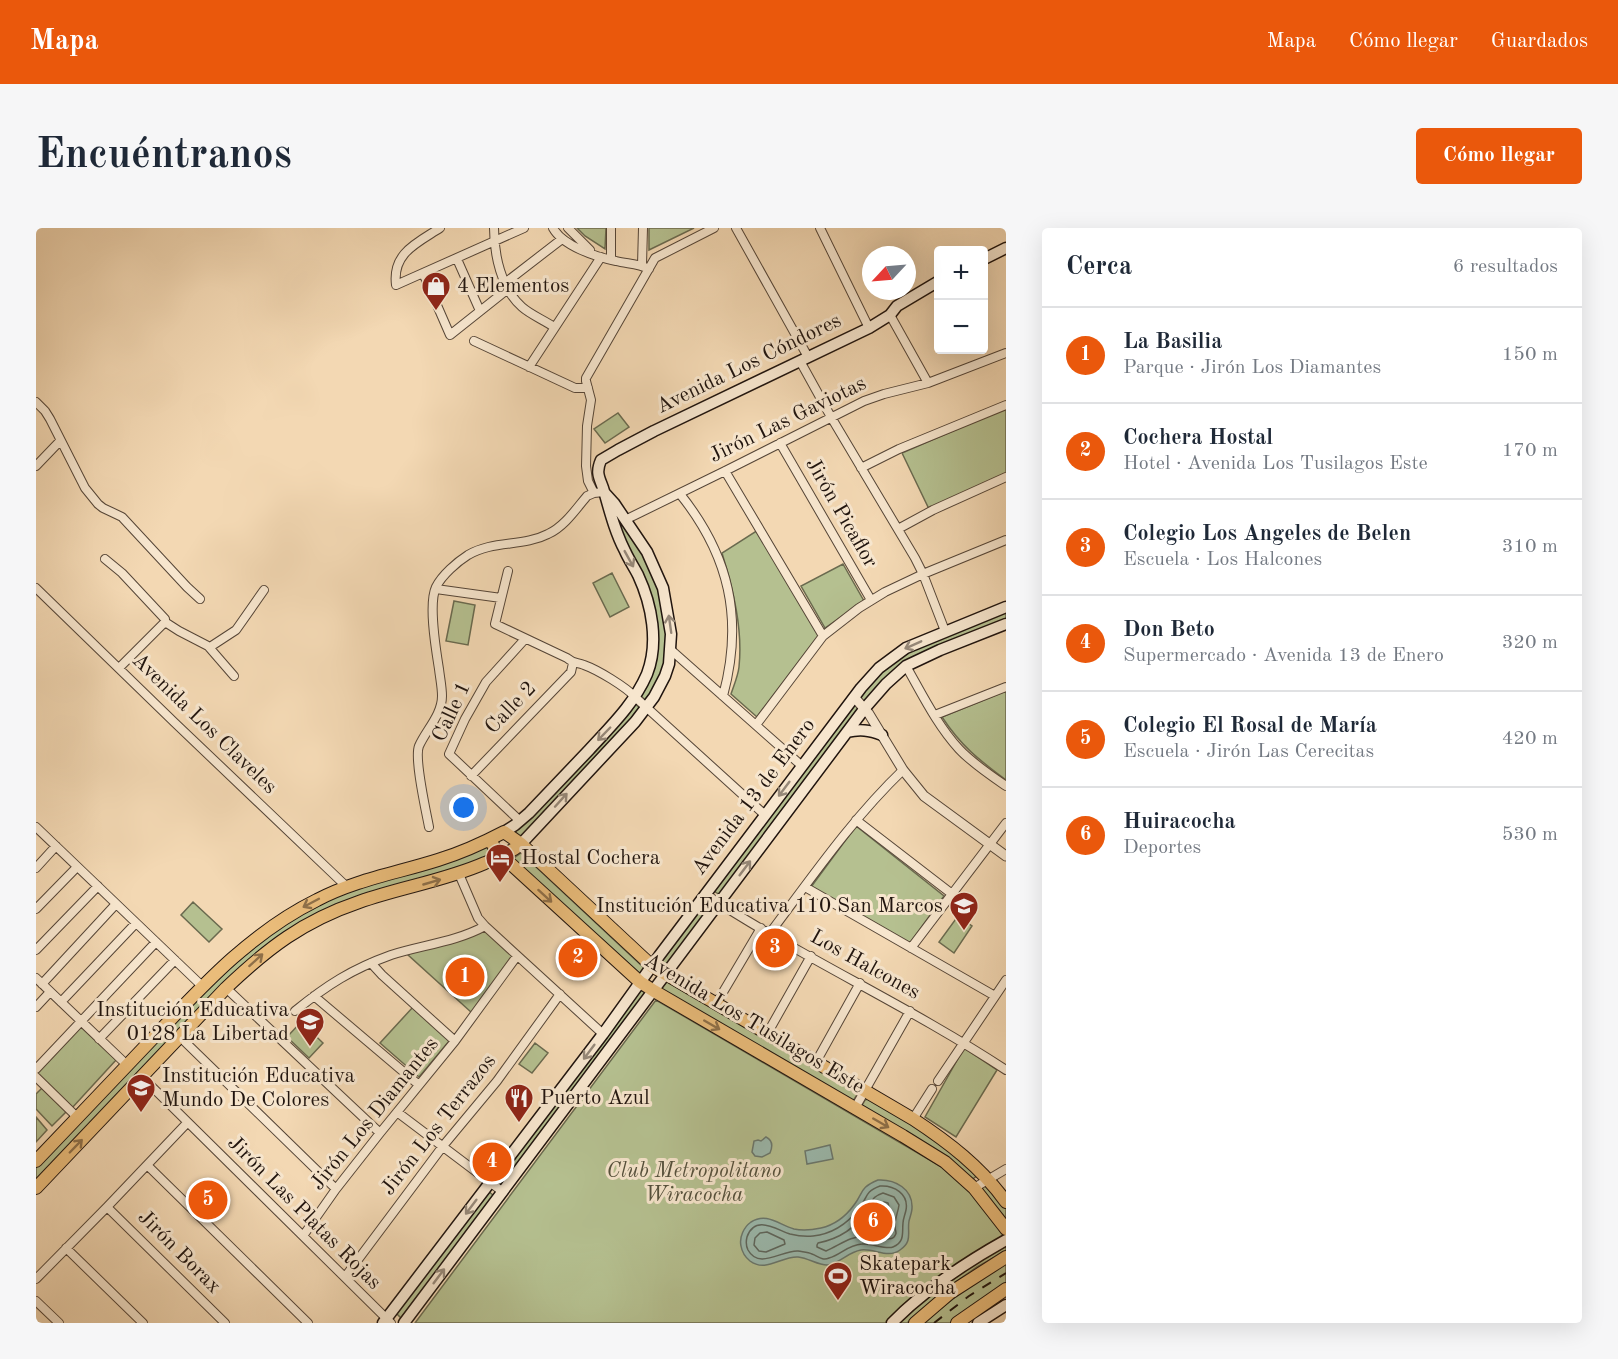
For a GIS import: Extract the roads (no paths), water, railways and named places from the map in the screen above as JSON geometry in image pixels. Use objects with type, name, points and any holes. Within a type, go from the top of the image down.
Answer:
[{"type":"main road","points":[[988,257],[1006,248]]},
{"type":"main road","name":"Avenida Los Cóndores","points":[[504,832],[520,821],[619,718],[635,698],[651,659],[652,625],[647,599],[599,493],[597,473],[601,460],[654,431],[869,328],[890,315],[897,306],[934,284]]},
{"type":"main road","points":[[36,1188],[226,988],[265,952],[324,916],[368,899],[459,874],[502,856],[521,844],[635,722],[654,697],[669,664],[671,650],[669,618],[663,588],[647,552],[614,504],[599,493]]},
{"type":"main road","name":"Avenida 13 de Enero","points":[[387,1322],[603,1034],[705,894],[761,811],[802,765],[879,668],[906,648],[1006,607]]},
{"type":"main road","name":"Avenida 13 de Enero","points":[[404,1323],[864,708],[906,666],[1006,624]]},
{"type":"main road","points":[[847,732],[859,729],[870,730],[882,735]]},
{"type":"main road","points":[[36,1161],[202,986],[238,952],[278,922],[318,899],[347,886],[436,861],[469,849],[504,832]]},
{"type":"main road","name":"Avenida Los Tusilagos Este","points":[[504,832],[521,844],[652,966],[913,1119],[962,1154],[989,1179],[1006,1201]]},
{"type":"main road","name":"Avenida Los Tusilagos Este","points":[[490,839],[502,856],[640,982],[945,1161],[985,1200],[1006,1229]]},
{"type":"main road","points":[[892,1323],[942,1279],[1006,1240]]},
{"type":"main road","points":[[915,1323],[950,1293],[1006,1257]]},
{"type":"main road","points":[[957,1323],[1006,1289]]},
{"type":"main road","points":[[978,1323],[992,1319],[1006,1305]]},
{"type":"street","points":[[440,228],[406,251],[401,257],[395,276],[396,285],[524,228]]},
{"type":"street","points":[[494,228],[494,243],[501,274],[507,286],[521,307],[554,327]]},
{"type":"street","points":[[553,228],[562,239],[598,256],[645,267]]},
{"type":"street","points":[[568,228],[598,256]]},
{"type":"street","points":[[611,228],[611,260]]},
{"type":"street","points":[[644,228],[645,267]]},
{"type":"street","points":[[429,827],[420,783],[418,748],[442,703],[434,633],[436,589],[448,572],[468,555],[490,546],[547,535],[587,496],[599,493],[588,481],[586,466],[587,426],[591,400],[586,378],[645,267],[655,258],[714,228]]},
{"type":"street","points":[[736,228],[804,359],[831,417],[923,574],[945,632]]},
{"type":"street","points":[[820,228],[869,328]]},
{"type":"street","points":[[423,273],[450,335],[562,239]]},
{"type":"street","points":[[529,367],[598,256]]},
{"type":"street","points":[[457,259],[480,311]]},
{"type":"street","points":[[890,315],[928,383]]},
{"type":"street","points":[[474,341],[575,388],[588,388]]},
{"type":"street","name":"Jirón Las Gaviotas","points":[[625,520],[864,401],[928,383],[1006,353]]},
{"type":"street","points":[[36,402],[45,411],[85,488],[98,504],[122,517],[200,599]]},
{"type":"street","points":[[861,468],[899,449],[1006,405]]},
{"type":"street","points":[[36,466],[60,441]]},
{"type":"street","name":"Jirón Picaflor","points":[[780,443],[871,600]]},
{"type":"street","points":[[725,471],[823,636]]},
{"type":"street","points":[[898,529],[933,510],[1006,477]]},
{"type":"street","points":[[680,494],[708,535],[722,565],[728,586],[732,647],[723,696]]},
{"type":"street","points":[[756,725],[823,636],[871,600],[923,574],[1006,540]]},
{"type":"street","points":[[105,559],[153,605],[165,622],[210,647],[234,675]]},
{"type":"street","points":[[508,571],[495,624],[573,663],[583,664],[629,690],[635,698],[761,811]]},
{"type":"street","name":"Avenida Los Claveles","points":[[36,588],[347,886]]},
{"type":"street","points":[[436,589],[501,598]]},
{"type":"street","points":[[210,647],[236,630],[264,590]]},
{"type":"street","points":[[119,668],[165,622]]},
{"type":"street","name":"Calle 1","points":[[520,821],[449,754],[486,682],[525,639]]},
{"type":"street","points":[[671,650],[802,765]]},
{"type":"street","name":"Calle 2","points":[[471,776],[571,672],[573,663]]},
{"type":"street","points":[[906,666],[935,715],[959,749],[975,764],[1006,786]]},
{"type":"street","points":[[935,715],[1006,687]]},
{"type":"street","points":[[854,697],[869,714],[903,770],[918,789],[932,803],[1006,856]]},
{"type":"street","points":[[770,933],[856,820],[903,770]]},
{"type":"street","points":[[856,820],[952,894]]},
{"type":"street","points":[[911,948],[1006,822]]},
{"type":"street","points":[[36,827],[202,986]]},
{"type":"street","points":[[36,868],[56,846]]},
{"type":"street","points":[[36,909],[77,867]]},
{"type":"street","points":[[459,874],[478,918],[485,926],[603,1034]]},
{"type":"street","points":[[36,950],[98,886]]},
{"type":"street","points":[[805,887],[995,996]]},
{"type":"street","name":"Los Halcones","points":[[705,894],[964,1042],[1006,1070]]},
{"type":"street","points":[[116,904],[39,981],[127,1065]]},
{"type":"street","points":[[61,1002],[136,923]]},
{"type":"street","points":[[295,1011],[341,976],[392,955],[461,936],[485,926]]},
{"type":"street","points":[[716,1004],[761,928]]},
{"type":"street","points":[[36,1069],[156,942]]},
{"type":"street","name":"Jirón Los Diamantes","points":[[303,1236],[380,1132],[455,1041],[517,956]]},
{"type":"street","points":[[767,1034],[811,956]]},
{"type":"street","points":[[99,1039],[175,960]]},
{"type":"street","points":[[371,963],[455,1041]]},
{"type":"street","points":[[938,1081],[1006,980]]},
{"type":"street","points":[[816,1062],[860,983]]},
{"type":"street","points":[[226,988],[380,1132]]},
{"type":"street","points":[[36,1007],[50,992]]},
{"type":"street","name":"Jirón Los Terrazos","points":[[345,1277],[443,1146],[497,1081],[560,994]]},
{"type":"street","points":[[314,996],[419,1085]]},
{"type":"street","points":[[855,1108],[910,1011]]},
{"type":"street","points":[[180,1037],[336,1189]]},
{"type":"street","name":"Jirón Las Platas Rojas","points":[[142,1077],[345,1277],[387,1322]]},
{"type":"street","points":[[36,1078],[78,1118]]},
{"type":"street","points":[[913,1119],[932,1089]]},
{"type":"street","points":[[397,1112],[503,1192]]},
{"type":"street","points":[[36,1279],[187,1123]]},
{"type":"street","points":[[147,1166],[308,1323]]},
{"type":"street","points":[[974,1188],[1006,1169]]},
{"type":"street","points":[[985,1200],[995,1206],[1006,1201]]},
{"type":"street","name":"Jirón Borax","points":[[107,1207],[225,1323]]},
{"type":"street","points":[[66,1248],[143,1323]]},
{"type":"street","points":[[36,1301],[59,1323]]},
{"type":"water","points":[[766,1137],[771,1144],[770,1153],[762,1157],[755,1156],[752,1152],[754,1141],[761,1141]]},
{"type":"water","points":[[830,1145],[833,1159],[807,1164],[805,1151]]},
{"type":"water","points":[[878,1180],[891,1181],[902,1186],[912,1201],[908,1240],[904,1247],[895,1253],[861,1250],[828,1265],[792,1257],[762,1265],[750,1261],[744,1254],[741,1236],[751,1222],[762,1218],[801,1230],[826,1227],[843,1216],[854,1205],[865,1188]]},
{"type":"railway","points":[[934,1323],[969,1296],[1006,1273]]},
{"type":"place","name":"4 Elementos","points":[[436,312]]},
{"type":"place","name":"Hostal Cochera","points":[[500,884]]},
{"type":"place","name":"Institución Educativa 110 San Marcos","points":[[964,932]]},
{"type":"place","name":"Colegio Los Angeles de Belen","points":[[775,948]]},
{"type":"place","name":"Cochera Hostal","points":[[578,958]]},
{"type":"place","name":"La Basilia","points":[[465,977]]},
{"type":"place","name":"Institución Educativa 0128 La Libertad","points":[[310,1048]]},
{"type":"place","name":"Institución Educativa Mundo De Colores","points":[[141,1114]]},
{"type":"place","name":"Puerto Azul","points":[[519,1124]]},
{"type":"place","name":"Don Beto","points":[[492,1162]]},
{"type":"place","name":"Colegio El Rosal de María","points":[[208,1200]]},
{"type":"place","name":"Huiracocha","points":[[873,1222]]},
{"type":"place","name":"Skatepark Wiracocha","points":[[838,1302]]},
{"type":"park label","name":"Club Metropolitano Wiracocha","points":[[694,1183]]}]
